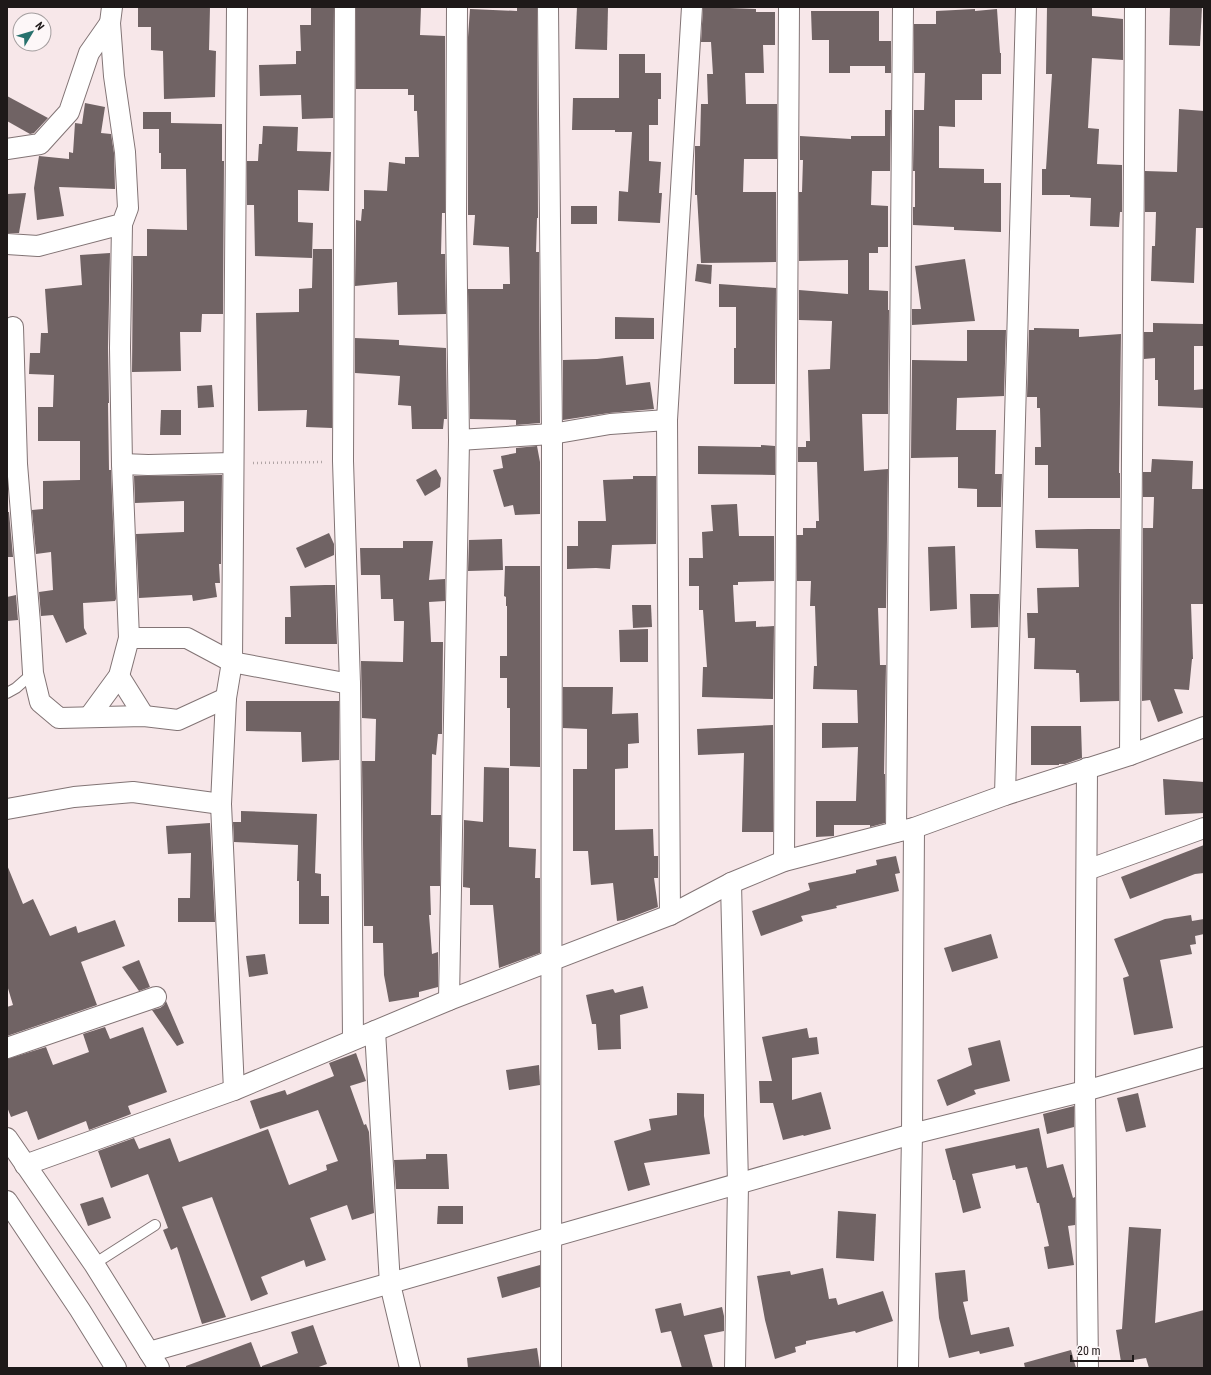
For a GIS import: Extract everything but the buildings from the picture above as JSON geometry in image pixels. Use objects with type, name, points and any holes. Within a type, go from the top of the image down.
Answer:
[{"type":"street","points":[[234,1090],[221,804],[226,698],[232,662],[237,7]]},
{"type":"street","points":[[345,7],[342,461],[350,684],[353,1039]]},
{"type":"street","points":[[449,1000],[459,440],[456,216],[457,7]]},
{"type":"street","points":[[548,7],[552,434],[552,1368]]},
{"type":"street","points":[[670,915],[667,420],[692,7]]},
{"type":"street","points":[[784,861],[789,7]]},
{"type":"street","points":[[903,7],[905,830],[912,1134],[908,1368]]},
{"type":"street","points":[[1005,795],[1026,7]]},
{"type":"street","points":[[1130,755],[1135,7]]},
{"type":"street","points":[[7,149],[40,144],[70,112],[88,53],[111,15]]},
{"type":"street","points":[[89,717],[119,676],[129,638],[122,464],[120,348],[122,224],[128,208],[125,152],[114,76],[111,15]]},
{"type":"street","points":[[7,244],[38,246],[122,224]]},
{"type":"street","points":[[13,327],[12,465],[30,623],[33,673],[40,702],[59,718],[144,716],[178,720],[226,698]]},
{"type":"street","points":[[459,440],[552,434],[610,424],[667,420]]},
{"type":"street","points":[[122,464],[148,465],[233,463]]},
{"type":"street","points":[[129,638],[187,638],[232,662],[350,684]]},
{"type":"street","points":[[119,676],[144,716]]},
{"type":"street","points":[[25,1165],[234,1090],[449,1000],[670,915],[731,883],[784,861],[905,830],[1005,795],[1130,755],[1204,727]]},
{"type":"street","points":[[1087,768],[1085,1090],[1088,1368]]},
{"type":"street","points":[[7,809],[74,797],[133,792],[221,804]]},
{"type":"street","points":[[1087,870],[1204,828]]},
{"type":"street","points":[[731,883],[738,1184],[735,1368]]},
{"type":"street","points":[[7,1048],[156,997]]},
{"type":"street","points":[[375,1030],[390,1284],[410,1368]]},
{"type":"street","points":[[7,1138],[94,1264],[154,1360],[390,1284],[552,1237],[912,1134],[1085,1090],[1204,1057]]},
{"type":"street","points":[[7,1201],[80,1310],[116,1368]]},
{"type":"lane","points":[[7,693],[16,688],[33,673]]},
{"type":"lane","points":[[94,1264],[155,1225]]},
{"type":"path","points":[[233,463],[342,461]]}]
